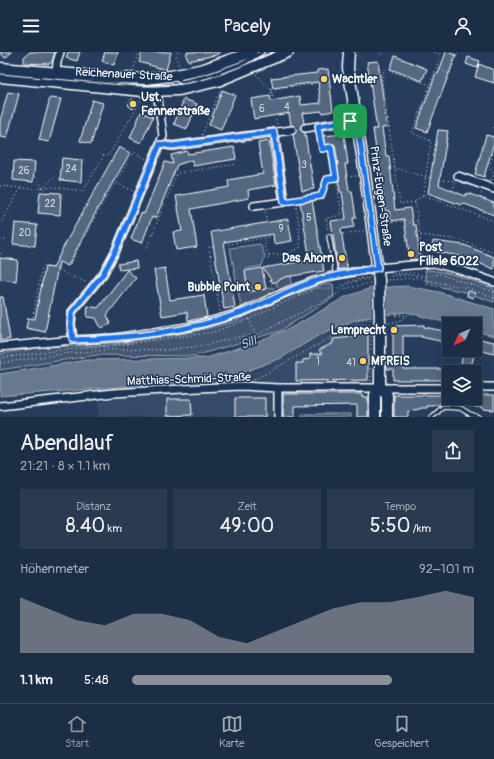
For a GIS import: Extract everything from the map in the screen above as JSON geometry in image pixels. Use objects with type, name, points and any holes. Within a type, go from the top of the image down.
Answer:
[{"type":"street","points":[[56,73],[60,52]]},
{"type":"street","name":"Reichenauer Straße","points":[[0,78],[144,91],[175,90],[200,86],[218,81],[288,52]]},
{"type":"street","name":"Prinz-Eugen-Straße","points":[[342,52],[348,68],[357,120],[378,268],[380,388]]},
{"type":"street","name":"Prinz-Eugen-Straße","points":[[348,68],[349,52]]},
{"type":"street","name":"Reichenauer Straße","points":[[0,68],[131,79],[171,76],[208,68],[251,56]]},
{"type":"street","points":[[73,340],[71,324],[72,312],[103,274],[116,250],[163,136],[157,91]]},
{"type":"street","points":[[305,128],[357,120]]},
{"type":"street","points":[[160,144],[172,146],[292,130]]},
{"type":"street","points":[[254,206],[284,202],[277,132]]},
{"type":"street","points":[[455,180],[492,187]]},
{"type":"street","points":[[0,347],[73,340],[122,338],[207,323],[243,312],[314,281],[336,275],[378,268],[434,263],[494,282]]},
{"type":"street","name":"Matthias-Schmid-Straße","points":[[0,406],[114,393],[241,386],[278,388],[442,388]]},
{"type":"street","points":[[482,387],[494,387]]},
{"type":"street","points":[[278,388],[278,417]]},
{"type":"street","points":[[375,417],[375,395],[380,388],[387,395],[387,417]]},
{"type":"lane","points":[[175,90],[182,82],[220,72],[262,52]]},
{"type":"lane","points":[[251,56],[275,58]]},
{"type":"lane","points":[[171,76],[182,82]]},
{"type":"lane","points":[[329,236],[336,275]]},
{"type":"lane","points":[[432,417],[443,407],[460,408],[478,417]]},
{"type":"path","points":[[131,79],[139,52]]},
{"type":"path","points":[[178,52],[176,57],[180,68]]},
{"type":"path","points":[[430,85],[384,69],[382,81],[400,204],[415,202],[423,195],[431,141],[412,133],[430,85],[436,68],[441,55],[434,52]]},
{"type":"path","points":[[436,68],[450,74],[458,52]]},
{"type":"path","points":[[254,73],[271,90],[274,101]]},
{"type":"path","points":[[271,90],[315,84]]},
{"type":"path","points":[[198,142],[220,88]]},
{"type":"path","points":[[0,186],[34,189],[52,187],[83,190],[104,155],[109,155],[144,94],[144,91]]},
{"type":"path","points":[[275,115],[277,132]]},
{"type":"path","points":[[318,126],[322,149],[331,147],[342,215],[326,218],[329,236],[366,230]]},
{"type":"path","points":[[492,187],[494,174],[489,168],[494,150]]},
{"type":"path","points":[[101,206],[134,152],[152,162]]},
{"type":"path","points":[[146,250],[177,173],[237,164]]},
{"type":"path","points":[[390,169],[395,168],[430,178]]},
{"type":"path","points":[[43,188],[56,175]]},
{"type":"path","points":[[347,177],[358,175]]},
{"type":"path","points":[[36,177],[43,188]]},
{"type":"path","points":[[284,202],[321,196],[327,179],[337,178]]},
{"type":"path","points":[[440,180],[455,180],[453,191]]},
{"type":"path","points":[[116,182],[139,194]]},
{"type":"path","points":[[0,224],[21,188]]},
{"type":"path","points":[[480,198],[482,192]]},
{"type":"path","points":[[423,195],[494,221]]},
{"type":"path","points":[[268,255],[284,254],[300,248],[299,224],[295,200]]},
{"type":"path","points":[[415,202],[423,254]]},
{"type":"path","points":[[264,205],[267,223]]},
{"type":"path","points":[[70,264],[99,210]]},
{"type":"path","points":[[380,224],[402,220],[405,223],[418,221]]},
{"type":"path","points":[[268,267],[268,255],[264,246],[269,235]]},
{"type":"path","points":[[420,235],[460,240],[494,253]]},
{"type":"path","points":[[224,245],[269,237]]},
{"type":"path","points":[[0,240],[8,240]]},
{"type":"path","points":[[213,246],[209,247],[220,313]]},
{"type":"path","points":[[33,317],[41,271],[44,266],[58,269],[93,286]]},
{"type":"path","points":[[417,276],[391,275],[412,273],[425,276]]},
{"type":"path","points":[[377,280],[345,289],[338,289],[351,281],[415,278],[439,274],[494,292]]},
{"type":"path","points":[[344,286],[368,279]]},
{"type":"path","points":[[420,279],[468,288],[494,298]]},
{"type":"path","points":[[270,280],[271,284],[277,290]]},
{"type":"path","points":[[0,363],[62,354],[118,349],[166,350],[201,346],[243,336],[256,335],[342,291]]},
{"type":"path","points":[[370,318],[357,319],[355,326],[399,321],[408,315],[393,315]]},
{"type":"path","points":[[247,317],[256,335]]},
{"type":"path","points":[[254,380],[341,332]]},
{"type":"path","points":[[0,358],[61,350],[111,346]]},
{"type":"path","points":[[61,350],[62,354]]},
{"type":"shaded area","points":[[260,244],[265,256],[262,266],[245,269],[248,292],[272,287],[276,291],[241,307],[230,248]]},
{"type":"shaded area","points":[[425,270],[451,274],[494,289],[494,302],[465,292],[427,284]]},
{"type":"shaded area","points":[[291,276],[292,283],[280,289],[277,286],[276,282],[285,277]]},
{"type":"shaded area","points":[[333,284],[334,297],[280,331],[194,356],[97,355],[0,370],[0,354],[42,347],[110,345],[188,333],[233,322],[288,297],[322,285]]},
{"type":"shaded area","points":[[407,286],[439,292],[494,309],[494,336],[482,333],[482,317],[442,317],[442,322],[406,312],[357,319],[321,334],[281,358],[226,379],[0,396],[0,374],[87,360],[206,358],[251,344],[291,328],[345,297],[371,288]]},
{"type":"shaded area","points":[[357,319],[370,324],[371,393],[282,393],[274,391],[273,417],[98,417],[98,402],[255,371],[281,358],[321,334]]},
{"type":"shaded area","points":[[302,414],[351,414],[351,417],[302,417]]},
{"type":"pier","points":[[386,285],[387,317],[372,319],[372,286]]},
{"type":"building","points":[[0,52],[12,52],[5,58]]},
{"type":"building","points":[[30,52],[55,52],[52,62],[49,64],[24,63],[24,57]]},
{"type":"building","points":[[68,52],[80,52],[77,61],[66,58]]},
{"type":"building","points":[[105,52],[118,52],[114,65],[102,61]]},
{"type":"building","points":[[142,52],[171,52],[166,70],[139,62]]},
{"type":"building","points":[[187,52],[219,52],[219,54],[189,61],[186,56]]},
{"type":"building","points":[[446,52],[456,55],[427,132],[416,128],[436,73],[438,74]]},
{"type":"building","points":[[395,56],[427,69],[422,81],[390,69]]},
{"type":"building","points":[[468,57],[480,61],[477,68],[466,64]]},
{"type":"building","points":[[378,61],[387,127],[382,128],[386,156],[389,156],[395,210],[410,208],[413,225],[416,225],[420,259],[410,260],[404,219],[391,221],[389,211],[385,211],[379,157],[377,157],[373,129],[377,129],[367,62]]},
{"type":"building","points":[[479,64],[494,70],[494,83],[475,77]]},
{"type":"building","points":[[328,69],[333,111],[322,113],[322,111],[302,113],[304,123],[300,129],[305,133],[314,189],[302,191],[293,135],[297,129],[291,125],[289,113],[254,119],[251,99],[270,96],[271,101],[300,96],[301,105],[321,103],[318,82],[273,88],[271,78],[317,73],[317,70]]},
{"type":"building","points":[[222,90],[235,95],[221,130],[209,125]]},
{"type":"building","points":[[8,92],[19,94],[7,138],[0,137],[0,121]]},
{"type":"building","points":[[50,98],[61,99],[49,142],[39,140]]},
{"type":"building","name":"Ust. Fennerstraße","points":[[132,99],[138,103],[133,109],[128,105]]},
{"type":"building","points":[[184,99],[197,104],[187,129],[174,124]]},
{"type":"building","points":[[92,100],[103,103],[91,144],[80,141]]},
{"type":"building","points":[[141,112],[153,117],[141,143],[130,138]]},
{"type":"building","points":[[438,130],[448,131],[439,185],[465,196],[467,193],[494,203],[494,215],[462,203],[461,205],[428,193]]},
{"type":"building","points":[[344,134],[348,164],[345,164],[349,191],[352,191],[356,218],[353,218],[354,227],[341,229],[347,268],[338,270],[331,221],[346,219],[342,192],[340,192],[335,145],[324,146],[322,136]]},
{"type":"building","points":[[486,135],[494,137],[494,142],[484,177],[475,174]]},
{"type":"building","points":[[269,141],[276,185],[248,190],[249,198],[191,209],[197,247],[176,250],[173,232],[182,231],[176,196],[229,187],[228,180],[263,174],[258,143]]},
{"type":"building","points":[[119,147],[130,153],[98,208],[68,266],[59,262],[45,332],[26,328],[28,318],[35,319],[45,267],[53,268]]},
{"type":"building","points":[[234,147],[236,159],[193,166],[192,160],[177,165],[156,218],[152,217],[142,243],[131,239],[141,213],[144,214],[165,162],[173,164],[171,155],[187,151],[188,154]]},
{"type":"building","points":[[62,158],[82,160],[81,182],[60,180]]},
{"type":"building","points":[[14,161],[35,162],[33,182],[13,180]]},
{"type":"building","points":[[40,192],[61,193],[60,215],[38,213]]},
{"type":"building","points":[[312,200],[324,271],[285,277],[273,283],[263,268],[310,260],[300,202]]},
{"type":"building","points":[[288,219],[292,241],[274,244],[273,234],[224,242],[235,307],[224,309],[211,232]]},
{"type":"building","points":[[15,223],[37,225],[35,246],[13,244]]},
{"type":"building","points":[[433,241],[464,245],[494,257],[494,269],[460,256],[432,251]]},
{"type":"building","points":[[0,258],[18,260],[16,281],[0,279]]},
{"type":"building","points":[[136,261],[137,268],[119,270],[118,264]]},
{"type":"building","points":[[165,268],[170,300],[204,295],[207,317],[188,321],[187,312],[162,316],[154,270]]},
{"type":"building","points":[[262,268],[266,289],[248,292],[245,271]]},
{"type":"building","points":[[127,270],[136,278],[107,315],[111,324],[101,328],[96,318],[87,317],[88,306],[98,308]]},
{"type":"building","points":[[468,291],[475,293],[473,298],[467,296]]},
{"type":"building","points":[[0,297],[3,297],[10,339],[0,341]]},
{"type":"building","points":[[424,325],[424,327],[442,331],[442,342],[421,337],[422,336],[403,336],[403,369],[442,369],[442,380],[393,380],[393,369],[387,369],[387,364],[393,364],[393,326]]},
{"type":"building","points":[[363,330],[368,330],[368,380],[296,381],[296,363],[303,363],[303,360],[310,359],[310,354],[322,354],[319,350],[333,343],[333,339],[353,337]]},
{"type":"building","points":[[482,339],[494,342],[494,354],[482,351]]},
{"type":"building","points":[[462,357],[473,357],[472,365],[461,365]]},
{"type":"building","points":[[283,394],[362,394],[362,397],[368,397],[368,417],[357,417],[357,405],[295,406],[295,417],[283,417]]},
{"type":"building","points":[[394,395],[442,395],[442,403],[440,403],[440,405],[427,406],[427,408],[408,411],[408,417],[394,417]]},
{"type":"building","points":[[482,395],[494,395],[494,410],[469,406],[482,405]]},
{"type":"building","points":[[235,398],[265,398],[265,417],[235,417]]},
{"type":"building","points":[[167,399],[191,399],[192,415],[167,416]]},
{"type":"tunnel","points":[[292,130],[305,128]]},
{"type":"tram line","points":[[0,74],[126,85],[164,86],[189,83],[222,74],[275,52]]},
{"type":"place","name":"Wachtler","points":[[324,79]]},
{"type":"place","name":"Ust. Fennerstraße","points":[[133,104]]},
{"type":"place","name":"Post Filiale 6022","points":[[411,254]]},
{"type":"place","name":"Das Ahorn","points":[[342,258]]},
{"type":"place","name":"Bubble Point","points":[[258,287]]},
{"type":"place","name":"Lamprecht","points":[[394,330]]},
{"type":"place","name":"MPREIS","points":[[363,361]]},
{"type":"route","points":[[357,120],[378,268],[336,275],[314,281],[243,312],[207,323],[150,334],[115,338],[73,340],[71,324],[72,312],[103,274],[116,250],[160,144],[172,146],[274,132],[284,202],[321,196],[327,179],[336,178],[331,147],[322,149],[318,126],[350,121],[357,120]]},
{"type":"water label","name":"Sill","points":[[248,342]]}]
